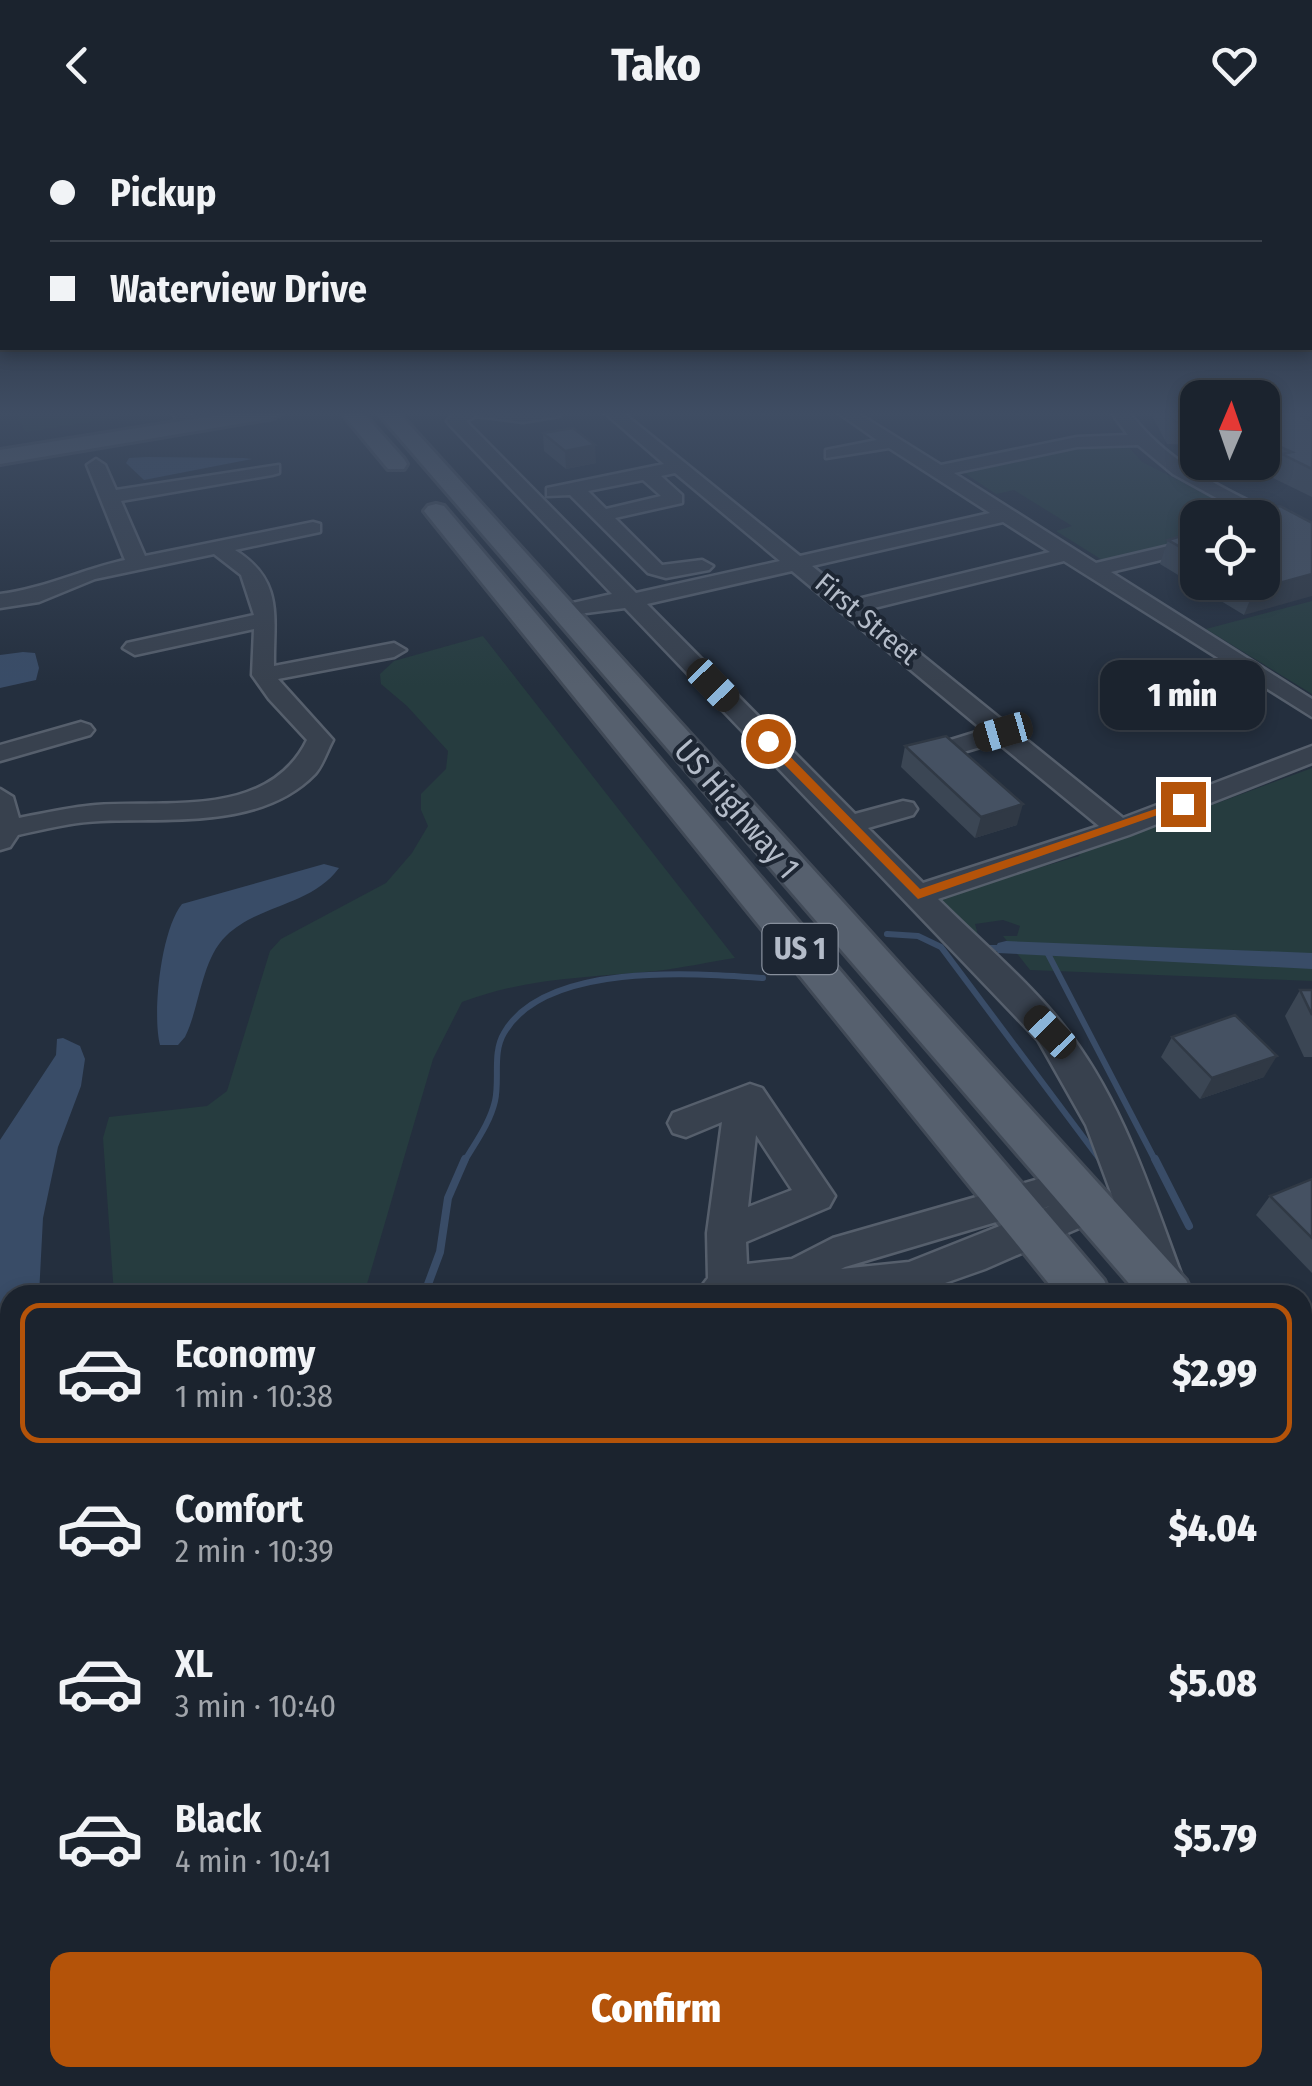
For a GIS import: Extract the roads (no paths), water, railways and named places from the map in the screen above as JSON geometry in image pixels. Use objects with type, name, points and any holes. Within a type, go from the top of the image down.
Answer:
[{"type":"main road","name":"US Highway 1","points":[[429,503],[1079,1285]]},
{"type":"main road","name":"US Highway 1","points":[[468,503],[1160,1285]]},
{"type":"main road","points":[[514,603],[547,617],[567,616]]},
{"type":"street","points":[[113,503],[137,563]]},
{"type":"street","points":[[535,503],[918,895],[1068,1056],[1120,1164],[1165,1285]]},
{"type":"street","points":[[588,503],[660,572],[742,557]]},
{"type":"street","points":[[599,516],[656,503]]},
{"type":"street","name":"First Street","points":[[730,503],[1119,828]]},
{"type":"street","points":[[988,503],[1312,710]]},
{"type":"street","points":[[567,616],[620,609],[631,601],[1008,516]]},
{"type":"street","points":[[1280,524],[1312,518]]},
{"type":"street","points":[[1280,527],[1312,539]]},
{"type":"street","points":[[0,601],[31,596],[89,574],[313,528]]},
{"type":"street","points":[[0,798],[4,835],[67,816],[209,810],[278,789],[300,776],[315,759],[320,740],[312,723],[279,696],[264,676],[262,655],[267,619],[246,567],[220,549]]},
{"type":"street","points":[[1093,570],[1180,551]]},
{"type":"street","points":[[852,607],[1068,554]]},
{"type":"street","points":[[135,648],[267,619]]},
{"type":"street","points":[[264,676],[394,650]]},
{"type":"street","points":[[0,753],[80,730]]},
{"type":"street","points":[[950,748],[1003,732]]},
{"type":"street","points":[[918,895],[1119,828],[1312,754]]},
{"type":"street","points":[[849,825],[903,809]]},
{"type":"street","points":[[686,1122],[750,1097],[816,1196],[726,1233]]},
{"type":"street","points":[[722,1285],[742,1100]]},
{"type":"street","points":[[861,1285],[936,1272],[1022,1216],[1079,1196]]},
{"type":"street","points":[[749,1285],[798,1276],[840,1285]]},
{"type":"water","points":[[35,653],[39,668],[36,680],[0,688],[0,655]]},
{"type":"water","points":[[324,864],[339,868],[314,890],[254,917],[226,936],[211,958],[185,1037],[178,1045],[160,1045],[160,972],[169,932],[182,904]]},
{"type":"water","points":[[57,1039],[80,1046],[85,1059],[81,1086],[58,1147],[43,1218],[40,1285],[0,1285],[0,1140],[56,1055]]},
{"type":"waterway","points":[[887,934],[918,936],[941,947],[1101,1161]]},
{"type":"waterway","points":[[982,948],[1006,948]]},
{"type":"waterway","points":[[1006,948],[1312,961]]},
{"type":"waterway","points":[[1046,950],[1156,1162]]},
{"type":"waterway","points":[[464,1162],[493,1109],[500,1041],[524,1010],[552,994],[623,977],[699,974],[763,978]]},
{"type":"waterway","points":[[428,1285],[440,1252],[448,1198],[465,1159]]},
{"type":"waterway","points":[[1155,1159],[1189,1226]]}]
